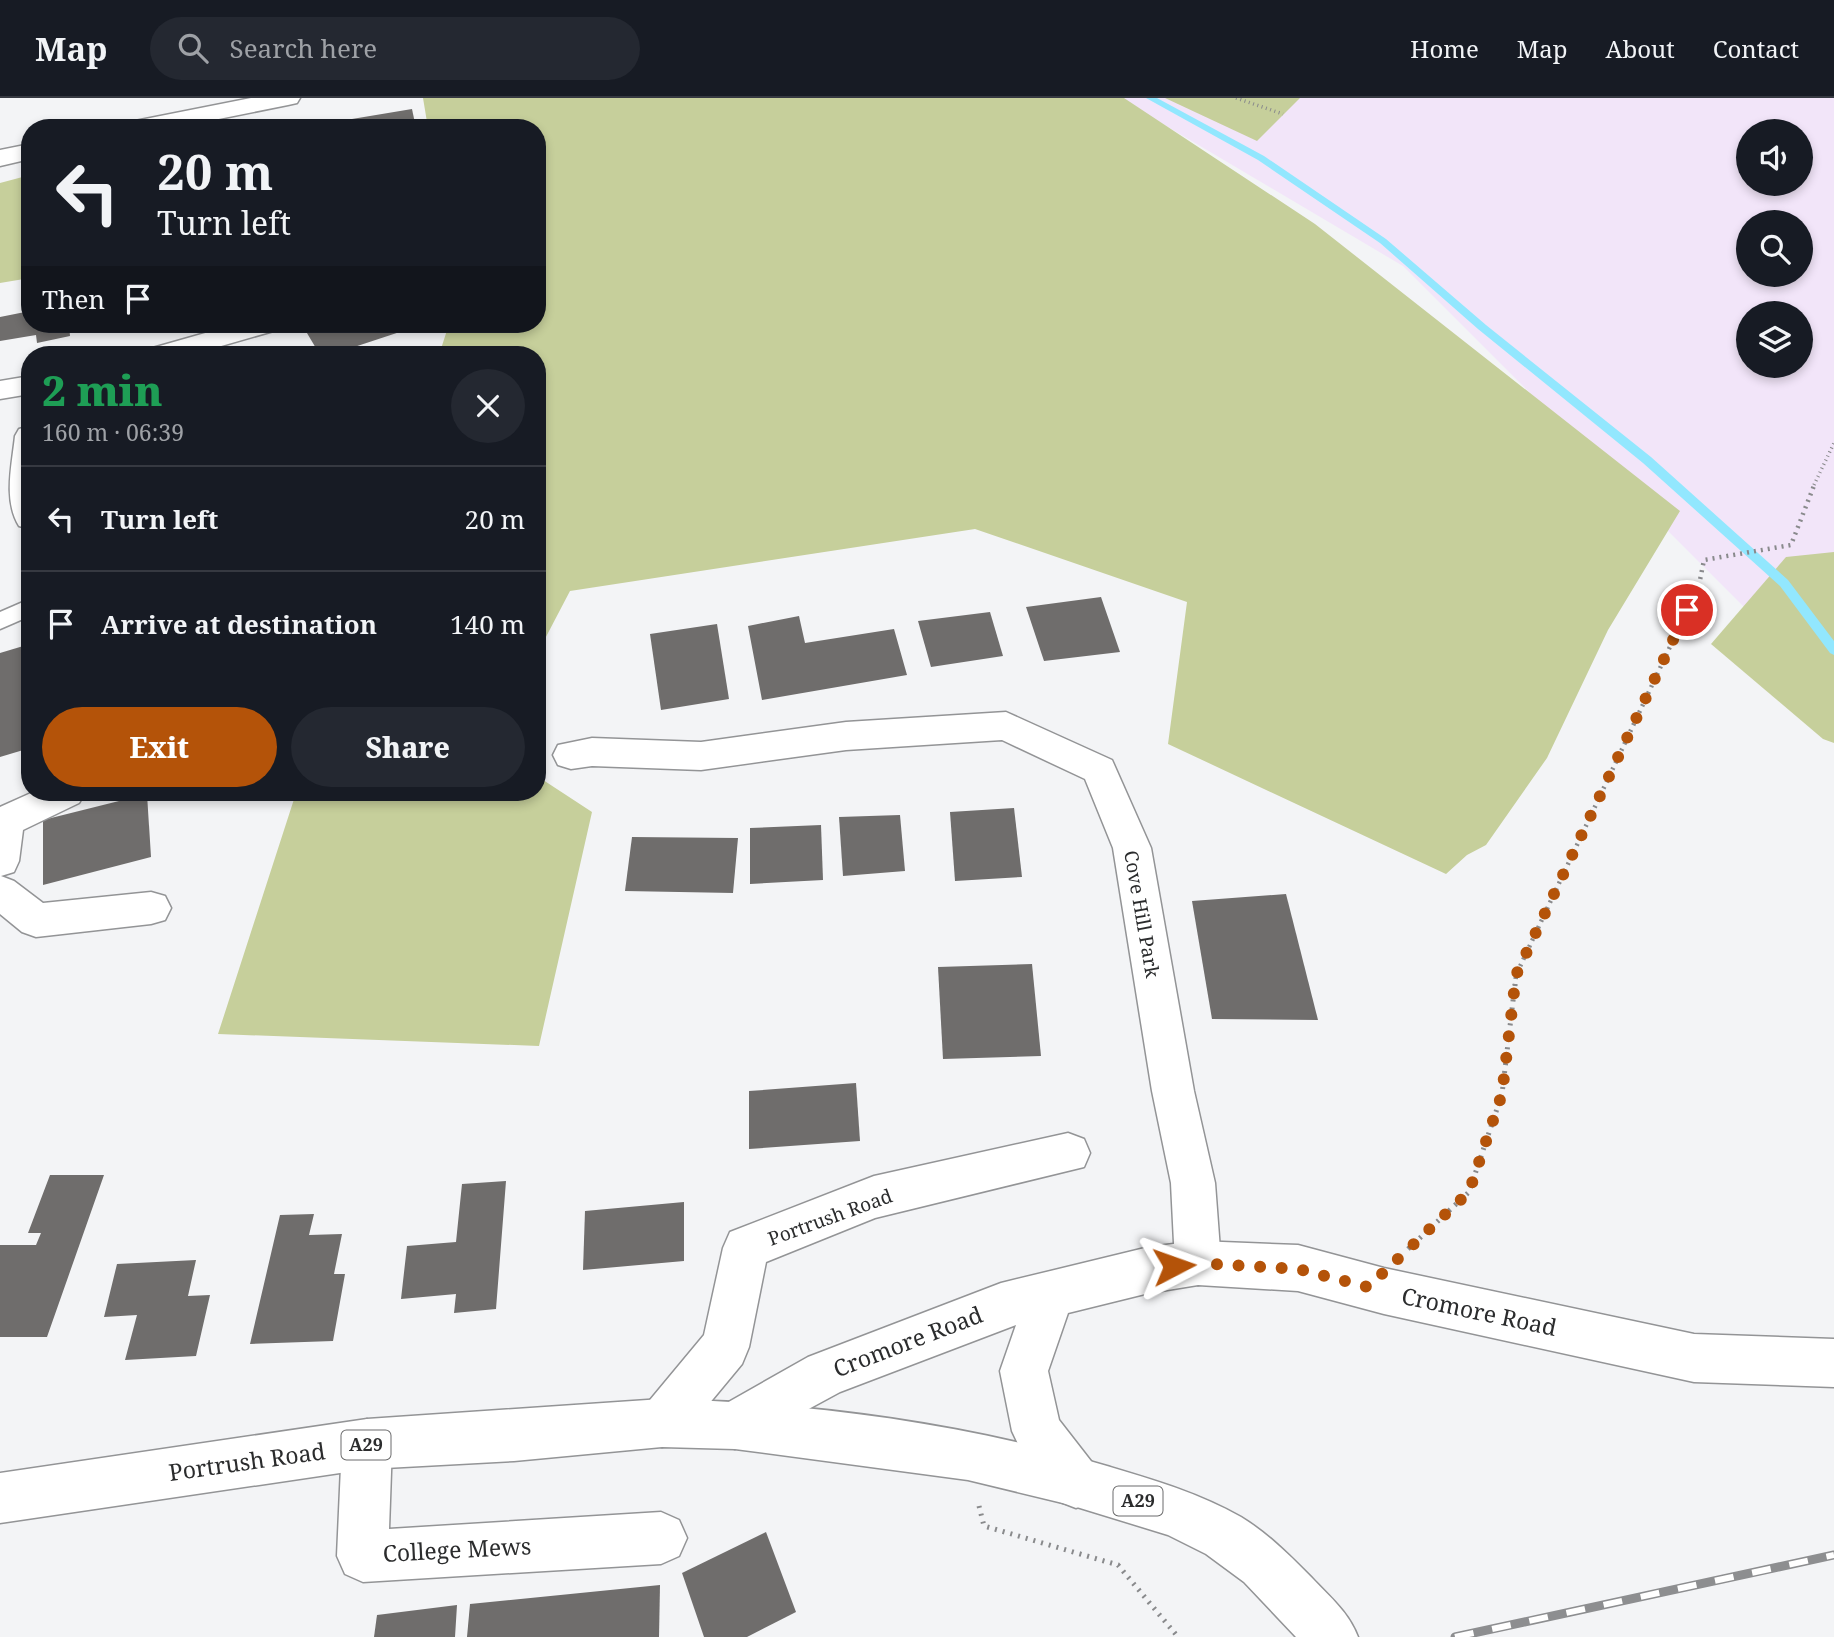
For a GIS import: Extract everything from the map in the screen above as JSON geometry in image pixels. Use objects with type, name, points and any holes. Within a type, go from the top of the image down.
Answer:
[{"type":"street","points":[[181,119],[288,98]]},
{"type":"street","points":[[0,158],[21,153]]},
{"type":"street","points":[[190,346],[236,333]]},
{"type":"street","points":[[0,390],[21,386]]},
{"type":"street","name":"Cove Hill Park","points":[[571,755],[592,752],[701,757],[846,736],[1006,726],[1099,770],[1132,848],[1173,1091],[1193,1183],[1198,1263]]},
{"type":"street","points":[[0,861],[5,822],[49,801]]},
{"type":"street","points":[[0,892],[36,920],[150,908]]},
{"type":"street","name":"Portrush Road","points":[[662,1423],[725,1347],[746,1248],[874,1197],[1068,1153]]},
{"type":"street","name":"Cromore Road","points":[[735,1425],[833,1371],[1002,1306],[1149,1270],[1198,1263],[1298,1269],[1368,1287],[1694,1358],[1834,1363]]},
{"type":"street","points":[[1051,1293],[1024,1370],[1037,1431],[1076,1483]]},
{"type":"street","name":"Portrush Road","points":[[0,1498],[367,1444],[514,1436],[662,1423],[735,1425],[968,1455],[1076,1483]]},
{"type":"street","name":"College Mews","points":[[367,1444],[363,1556],[662,1538]]},
{"type":"street","name":"A29","points":[[1076,1483],[1177,1513],[1224,1536],[1288,1588],[1332,1637]]},
{"type":"lane","points":[[0,621],[21,611]]},
{"type":"path","points":[[1236,98],[1283,114]]},
{"type":"path","points":[[1368,1287],[1469,1192],[1502,1094],[1516,975],[1699,585],[1704,560],[1791,545],[1823,462],[1834,443]]},
{"type":"path","points":[[984,1526],[1118,1565],[1178,1637]]},
{"type":"shaded area","points":[[1119,98],[1834,98],[1834,697],[1403,266]]},
{"type":"green space","points":[[423,98],[1124,98],[1315,224],[1680,511],[1608,630],[1547,758],[1486,845],[1467,855],[1446,874],[1168,744],[1187,602],[975,529],[570,591],[546,637],[546,346],[442,346],[446,333],[546,333],[546,119],[426,119]]},
{"type":"green space","points":[[1165,98],[1300,98],[1257,141]]},
{"type":"green space","points":[[21,177],[21,280],[0,283],[0,183]]},
{"type":"green space","points":[[1834,552],[1834,743],[1823,739],[1711,644],[1786,557]]},
{"type":"green space","points":[[546,782],[592,812],[539,1046],[218,1034],[293,801],[546,801]]},
{"type":"building","points":[[412,109],[414,119],[352,119]]},
{"type":"building","points":[[21,313],[21,333],[70,333],[70,336],[37,343],[36,335],[0,341],[0,317]]},
{"type":"building","points":[[307,333],[397,333],[357,346],[315,346]]},
{"type":"building","points":[[1101,597],[1120,652],[1044,661],[1026,607]]},
{"type":"building","points":[[990,612],[1003,656],[931,667],[918,621]]},
{"type":"building","points":[[799,616],[805,643],[894,629],[907,675],[762,700],[748,626]]},
{"type":"building","points":[[717,624],[729,699],[661,710],[650,634]]},
{"type":"building","points":[[21,647],[21,751],[0,757],[0,653]]},
{"type":"building","points":[[119,801],[147,801],[151,857],[43,885],[43,820]]},
{"type":"building","points":[[1014,808],[1022,877],[955,881],[950,812]]},
{"type":"building","points":[[900,815],[905,871],[843,876],[839,817]]},
{"type":"building","points":[[821,825],[823,880],[750,884],[750,828]]},
{"type":"building","points":[[632,837],[738,838],[733,893],[625,891]]},
{"type":"building","points":[[1286,894],[1318,1020],[1212,1019],[1192,901]]},
{"type":"building","points":[[1032,964],[1041,1056],[943,1059],[938,967]]},
{"type":"building","points":[[856,1083],[860,1141],[749,1149],[749,1091]]},
{"type":"building","points":[[50,1175],[104,1175],[47,1337],[0,1337],[0,1245],[36,1245],[41,1233],[28,1233]]},
{"type":"building","points":[[506,1181],[496,1309],[454,1313],[456,1294],[401,1299],[407,1246],[456,1242],[462,1184]]},
{"type":"building","points":[[684,1202],[684,1261],[583,1270],[585,1211]]},
{"type":"building","points":[[314,1214],[309,1235],[342,1234],[334,1274],[345,1274],[333,1341],[250,1344],[280,1215]]},
{"type":"building","points":[[196,1260],[188,1296],[210,1295],[196,1356],[125,1360],[137,1315],[104,1317],[117,1264]]},
{"type":"building","points":[[766,1532],[796,1612],[747,1637],[704,1637],[682,1573]]},
{"type":"building","points":[[660,1585],[659,1637],[467,1637],[470,1604]]},
{"type":"building","points":[[457,1605],[455,1637],[374,1637],[377,1615]]},
{"type":"waterway","points":[[1150,98],[1261,158],[1383,241],[1482,327],[1647,460],[1784,583],[1834,650]]},
{"type":"railway","points":[[1455,1637],[1834,1555]]},
{"type":"route","points":[[1174,1266],[1198,1263],[1298,1269],[1368,1287],[1469,1192],[1502,1094],[1516,975],[1687,610]]}]
